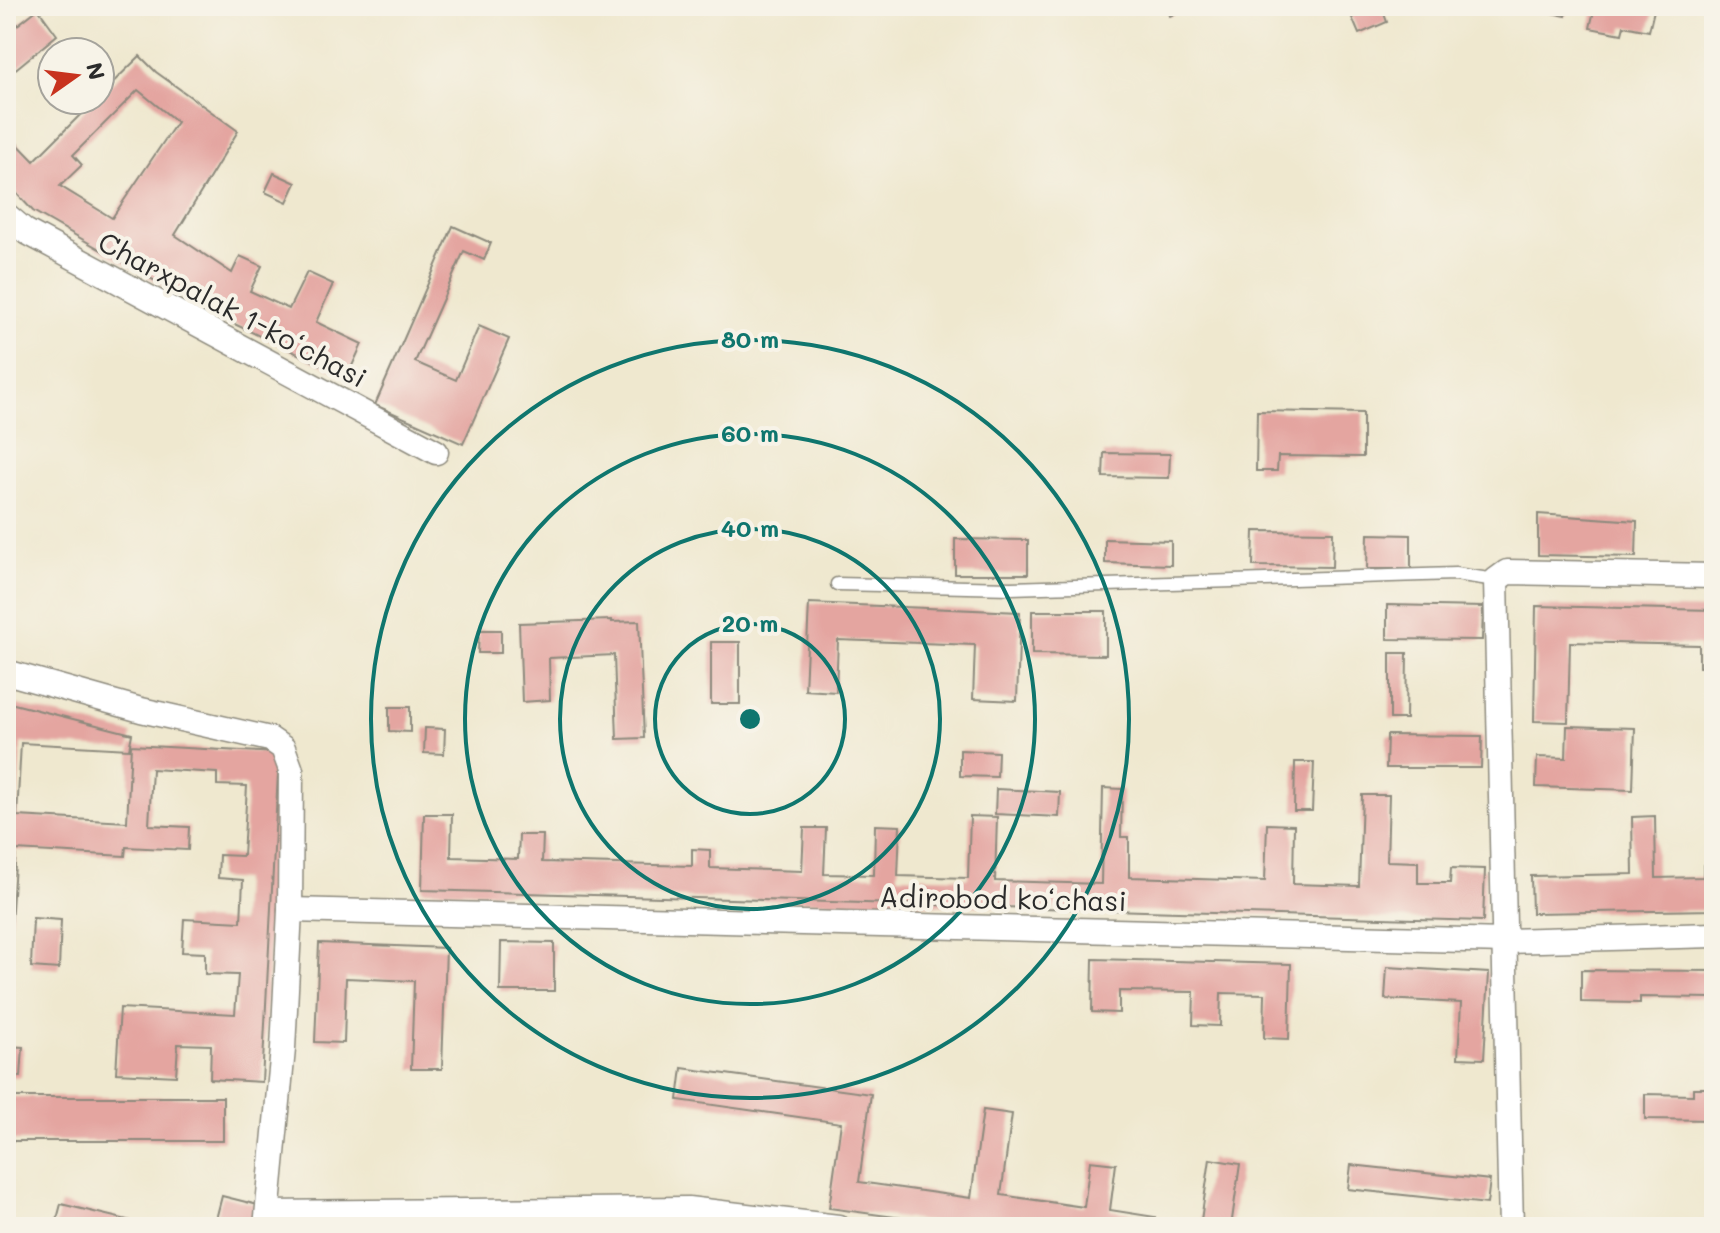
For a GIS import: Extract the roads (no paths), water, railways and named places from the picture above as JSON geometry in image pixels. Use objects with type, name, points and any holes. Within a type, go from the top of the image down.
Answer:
[{"type":"street","name":"Charxpalak 1-koʻchasi","points":[[6,215],[25,231],[436,452]]},
{"type":"street","points":[[1511,1227],[1496,580],[1507,572],[1714,576]]},
{"type":"street","points":[[6,672],[141,710],[270,739],[283,748],[291,770],[290,910],[268,1220],[688,1209],[838,1227]]},
{"type":"street","name":"Adirobod koʻchasi","points":[[290,910],[1505,941],[1714,935]]},
{"type":"lane","points":[[837,584],[1011,588],[1455,574],[1496,580]]}]
